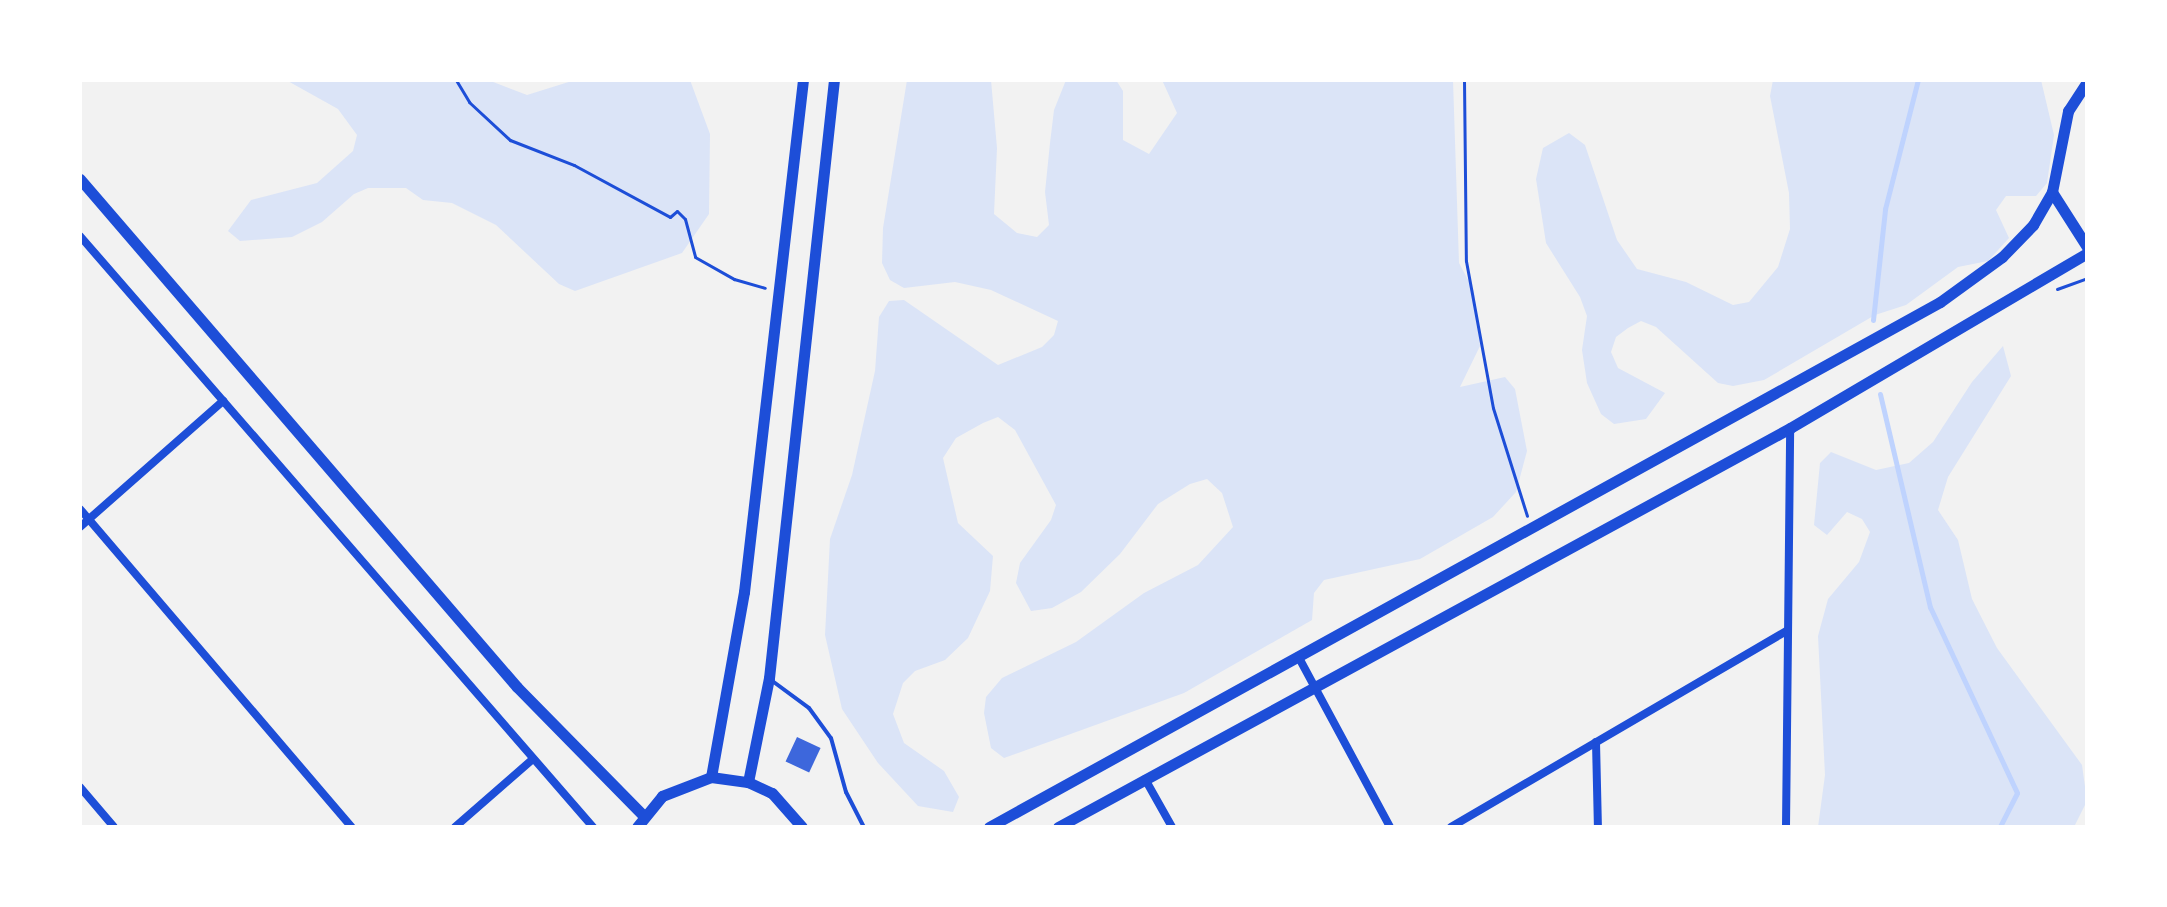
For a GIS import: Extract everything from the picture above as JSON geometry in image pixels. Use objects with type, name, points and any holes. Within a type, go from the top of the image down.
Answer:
[{"type":"main road","points":[[711,777],[744,592],[776,292],[803,80]]},
{"type":"main road","points":[[748,782],[769,678],[834,80]]},
{"type":"main road","points":[[989,827],[1940,302],[2002,257],[2033,225],[2052,192],[2068,111],[2087,82]]},
{"type":"main road","points":[[80,179],[517,687],[643,815]]},
{"type":"main road","points":[[2052,192],[2087,247]]},
{"type":"main road","points":[[1058,827],[1790,428],[2087,253]]},
{"type":"main road","points":[[637,827],[643,815],[685,783],[711,777],[748,782],[772,793],[802,827]]},
{"type":"street","points":[[80,236],[593,827]]},
{"type":"street","points":[[80,527],[223,401]]},
{"type":"street","points":[[1786,827],[1790,428]]},
{"type":"street","points":[[80,509],[352,827]]},
{"type":"street","points":[[1451,827],[1786,631]]},
{"type":"street","points":[[1298,656],[1390,827]]},
{"type":"street","points":[[1596,742],[1598,827]]},
{"type":"street","points":[[455,827],[533,759]]},
{"type":"street","points":[[1145,779],[1172,827]]},
{"type":"street","points":[[80,787],[114,827]]},
{"type":"lane","points":[[769,678],[809,708],[831,738],[846,792],[864,827]]},
{"type":"path","points":[[456,80],[469,102],[510,140],[574,165],[670,217],[677,211],[685,219],[695,257],[705,266],[776,292]]},
{"type":"path","points":[[1464,80],[1466,261],[1493,408],[1530,528]]},
{"type":"shaded area","points":[[286,80],[488,80],[527,95],[575,80],[690,80],[710,134],[709,214],[682,253],[575,291],[559,284],[496,225],[452,203],[423,200],[406,188],[368,188],[354,194],[322,222],[292,237],[240,241],[228,231],[251,200],[317,183],[353,151],[357,135],[338,109]]},
{"type":"shaded area","points":[[907,80],[991,80],[997,148],[994,214],[1017,233],[1037,237],[1049,225],[1045,192],[1050,143],[1054,110],[1066,80],[1116,80],[1123,91],[1123,140],[1149,154],[1177,113],[1162,80],[1453,80],[1459,263],[1474,291],[1480,346],[1460,387],[1505,377],[1515,389],[1527,451],[1516,492],[1493,517],[1420,559],[1324,580],[1314,593],[1312,620],[1184,693],[1004,758],[991,748],[984,713],[986,697],[1002,678],[1076,642],[1144,593],[1198,565],[1233,527],[1222,493],[1207,479],[1190,484],[1158,504],[1120,554],[1081,592],[1052,608],[1031,611],[1016,583],[1020,563],[1051,520],[1056,505],[1015,430],[998,417],[983,423],[956,438],[943,458],[958,523],[993,556],[990,591],[968,638],[945,660],[915,671],[903,683],[893,714],[904,743],[944,771],[959,797],[953,812],[918,806],[878,763],[842,709],[825,635],[830,539],[852,475],[875,371],[879,317],[889,301],[904,300],[998,365],[1042,347],[1054,335],[1058,321],[991,290],[955,282],[904,288],[890,280],[882,263],[883,228]]},
{"type":"shaded area","points":[[1773,80],[2041,80],[2054,135],[2047,183],[2036,196],[2006,196],[1996,210],[2009,238],[1988,261],[1958,267],[1906,305],[1875,315],[1764,380],[1733,386],[1718,383],[1656,327],[1641,321],[1628,328],[1616,337],[1611,352],[1618,368],[1665,393],[1646,419],[1614,424],[1601,414],[1587,383],[1582,350],[1587,316],[1580,297],[1546,243],[1536,179],[1543,148],[1569,133],[1585,145],[1617,240],[1637,269],[1686,282],[1733,305],[1749,302],[1778,267],[1790,229],[1789,193],[1770,96]]},
{"type":"shaded area","points":[[2003,346],[2011,376],[1948,477],[1938,510],[1958,540],[1972,599],[1997,648],[2082,765],[2087,801],[2074,827],[1818,827],[1825,775],[1818,636],[1828,599],[1859,562],[1870,532],[1862,519],[1847,512],[1827,535],[1814,525],[1820,463],[1831,452],[1876,470],[1909,463],[1933,442],[1972,382]]},
{"type":"building","points":[[797,737],[821,748],[809,772],[786,761]]},
{"type":"waterway","points":[[1873,320],[1885,209],[1918,80]]},
{"type":"waterway","points":[[1880,394],[1930,607],[2017,793],[2000,827]]}]
